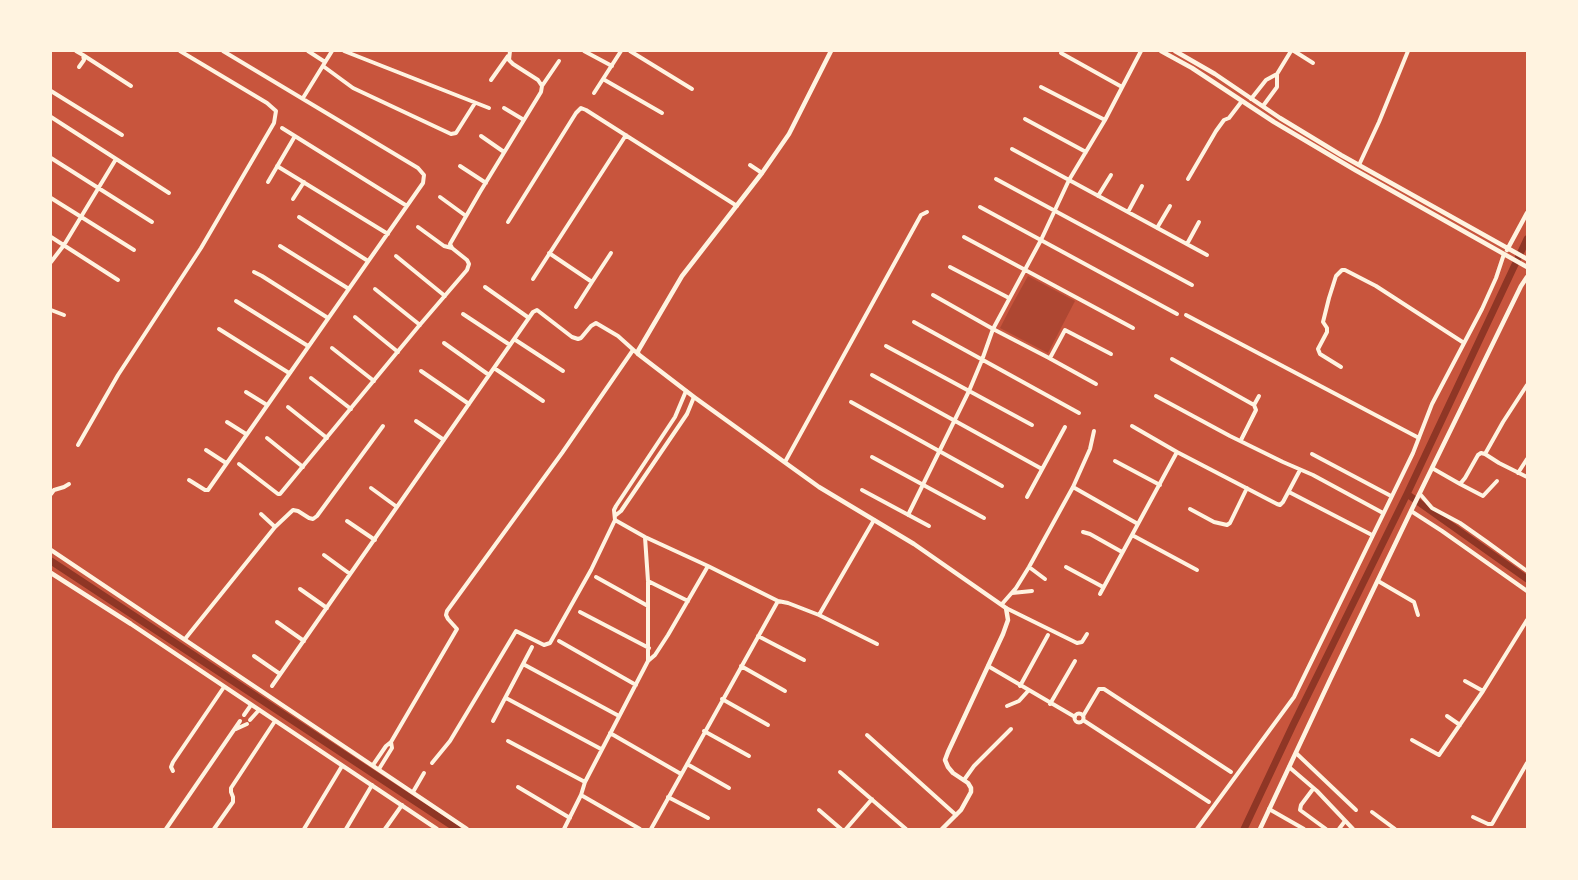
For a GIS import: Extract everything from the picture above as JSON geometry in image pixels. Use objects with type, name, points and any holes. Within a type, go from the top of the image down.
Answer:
[{"type":"street","points":[[76,51],[131,86]]},
{"type":"street","points":[[78,446],[118,375],[201,248],[260,149],[276,117],[276,111],[267,103],[180,51]]},
{"type":"street","points":[[189,480],[207,491],[388,234],[423,183],[424,175],[418,168],[223,51]]},
{"type":"street","points":[[308,51],[354,88],[451,134],[456,133],[475,103]]},
{"type":"street","points":[[303,98],[332,51]]},
{"type":"street","points":[[344,51],[489,108]]},
{"type":"street","points":[[584,51],[612,66]]},
{"type":"street","points":[[594,93],[621,51]]},
{"type":"street","points":[[630,51],[692,89]]},
{"type":"street","points":[[638,354],[682,276],[762,173],[789,134],[831,51]]},
{"type":"street","points":[[908,515],[969,391],[993,329],[1041,240],[1069,180],[1105,120],[1141,51]]},
{"type":"street","points":[[1161,51],[1354,170],[1527,267]]},
{"type":"street","points":[[1176,51],[1331,149],[1527,259]]},
{"type":"street","points":[[1251,99],[1266,80],[1276,74],[1292,51],[1313,63]]},
{"type":"street","points":[[1359,165],[1408,51]]},
{"type":"street","points":[[491,80],[509,53]]},
{"type":"street","points":[[509,53],[509,60],[538,80],[542,86]]},
{"type":"street","points":[[1061,53],[1122,87]]},
{"type":"street","points":[[79,67],[84,60],[83,55]]},
{"type":"street","points":[[452,248],[450,244],[466,216],[559,61]]},
{"type":"street","points":[[1263,106],[1277,87],[1276,74]]},
{"type":"street","points":[[603,79],[662,113]]},
{"type":"street","points":[[1041,87],[1105,120]]},
{"type":"street","points":[[51,91],[122,135]]},
{"type":"street","points":[[1188,179],[1216,131],[1242,101]]},
{"type":"street","points":[[504,108],[524,120]]},
{"type":"street","points":[[508,222],[581,108],[737,206]]},
{"type":"street","points":[[51,117],[170,193]]},
{"type":"street","points":[[1025,119],[1086,152]]},
{"type":"street","points":[[282,128],[407,206]]},
{"type":"street","points":[[533,279],[626,135]]},
{"type":"street","points":[[268,182],[295,136]]},
{"type":"street","points":[[481,136],[504,152]]},
{"type":"street","points":[[1012,149],[1207,255]]},
{"type":"street","points":[[51,158],[152,222]]},
{"type":"street","points":[[51,262],[117,159]]},
{"type":"street","points":[[750,165],[762,173]]},
{"type":"street","points":[[277,166],[388,234]]},
{"type":"street","points":[[460,166],[486,183]]},
{"type":"street","points":[[1098,196],[1110,175]]},
{"type":"street","points":[[996,179],[1192,285]]},
{"type":"street","points":[[293,199],[304,182]]},
{"type":"street","points":[[1128,212],[1142,186]]},
{"type":"street","points":[[440,197],[466,216]]},
{"type":"street","points":[[51,198],[134,250]]},
{"type":"street","points":[[1157,228],[1170,206]]},
{"type":"street","points":[[980,207],[1176,314]]},
{"type":"street","points":[[784,462],[912,229],[921,214],[927,212]]},
{"type":"street","points":[[1197,829],[1294,697],[1413,453],[1432,404],[1482,309],[1508,248],[1527,213]]},
{"type":"street","points":[[299,217],[368,261]]},
{"type":"street","points":[[1187,244],[1199,222]]},
{"type":"street","points":[[239,464],[279,495],[467,270],[468,261],[418,227]]},
{"type":"street","points":[[51,237],[118,279]]},
{"type":"street","points":[[964,237],[1133,328]]},
{"type":"street","points":[[280,246],[349,289]]},
{"type":"street","points":[[549,253],[592,282]]},
{"type":"street","points":[[576,307],[610,253]]},
{"type":"street","points":[[396,256],[445,296]]},
{"type":"street","points":[[950,267],[1009,298]]},
{"type":"street","points":[[1341,366],[1320,354],[1317,349],[1328,332],[1323,322],[1336,276],[1342,270],[1376,286],[1464,343]]},
{"type":"street","points":[[254,272],[328,318]]},
{"type":"street","points":[[1260,829],[1432,468],[1527,277]]},
{"type":"street","points":[[485,287],[529,318]]},
{"type":"street","points":[[375,289],[420,325]]},
{"type":"street","points":[[933,295],[1096,384]]},
{"type":"street","points":[[236,301],[308,346]]},
{"type":"street","points":[[51,310],[64,315]]},
{"type":"street","points":[[272,686],[533,312],[537,310],[572,337],[578,339],[596,323],[618,336],[686,391],[819,487],[914,544],[1004,606],[1077,643],[1082,642],[1087,634]]},
{"type":"street","points":[[463,314],[510,345]]},
{"type":"street","points":[[1186,315],[1419,438]]},
{"type":"street","points":[[355,317],[398,352]]},
{"type":"street","points":[[914,322],[1079,412]]},
{"type":"street","points":[[219,329],[289,373]]},
{"type":"street","points":[[1049,358],[1065,330],[1111,354]]},
{"type":"street","points":[[514,339],[562,371]]},
{"type":"street","points":[[444,343],[489,375]]},
{"type":"street","points":[[886,346],[1032,424]]},
{"type":"street","points":[[332,348],[374,381]]},
{"type":"street","points":[[373,765],[386,746],[392,742],[457,629],[447,619],[447,611],[562,453],[633,350]]},
{"type":"street","points":[[1172,359],[1254,405],[1256,410],[1240,440]]},
{"type":"street","points":[[494,368],[543,401]]},
{"type":"street","points":[[421,371],[469,404]]},
{"type":"street","points":[[872,375],[1042,469]]},
{"type":"street","points":[[311,378],[351,409]]},
{"type":"street","points":[[1485,454],[1527,385]]},
{"type":"street","points":[[686,391],[675,417],[616,506],[614,510],[616,518],[645,537],[778,601],[819,615],[877,644]]},
{"type":"street","points":[[246,392],[267,405]]},
{"type":"street","points":[[1156,396],[1383,513]]},
{"type":"street","points":[[1254,405],[1259,396]]},
{"type":"street","points":[[432,763],[450,741],[516,631],[544,645],[550,643],[555,637],[616,518],[687,414],[694,397]]},
{"type":"street","points":[[851,402],[1002,486]]},
{"type":"street","points":[[288,407],[327,438]]},
{"type":"street","points":[[416,421],[444,440]]},
{"type":"street","points":[[227,422],[246,434]]},
{"type":"street","points":[[185,639],[275,527],[293,510],[309,519],[317,516],[383,426]]},
{"type":"street","points":[[1132,426],[1280,505],[1300,470]]},
{"type":"street","points":[[1027,497],[1065,427]]},
{"type":"street","points":[[942,829],[961,810],[971,792],[971,788],[948,766],[945,760],[948,752],[1008,620],[1004,606],[1029,567],[1073,487],[1090,449],[1094,431]]},
{"type":"street","points":[[267,438],[303,467]]},
{"type":"street","points":[[206,450],[226,463]]},
{"type":"street","points":[[1100,594],[1177,452]]},
{"type":"street","points":[[1460,484],[1478,455],[1482,453],[1527,477]]},
{"type":"street","points":[[1312,454],[1391,496]]},
{"type":"street","points":[[872,457],[984,518]]},
{"type":"street","points":[[1518,473],[1527,459]]},
{"type":"street","points":[[1115,461],[1160,485]]},
{"type":"street","points":[[1432,468],[1483,496],[1497,481]]},
{"type":"street","points":[[51,494],[54,490],[69,484]]},
{"type":"street","points":[[1073,487],[1138,524]]},
{"type":"street","points":[[370,488],[397,507]]},
{"type":"street","points":[[1190,508],[1214,522],[1227,525],[1247,488]]},
{"type":"street","points":[[861,490],[929,526]]},
{"type":"street","points":[[1289,492],[1372,535]]},
{"type":"street","points":[[1419,496],[1432,508],[1487,542],[1527,571]]},
{"type":"street","points":[[1412,510],[1527,591]]},
{"type":"street","points":[[261,514],[275,527]]},
{"type":"street","points":[[819,615],[874,520]]},
{"type":"street","points":[[347,521],[375,540]]},
{"type":"street","points":[[1083,532],[1122,552]]},
{"type":"street","points":[[1132,535],[1197,570]]},
{"type":"street","points":[[564,829],[601,749],[648,661],[648,581],[645,537]]},
{"type":"street","points":[[51,550],[467,829]]},
{"type":"street","points":[[324,555],[351,574]]},
{"type":"street","points":[[648,661],[655,655],[668,635],[708,566]]},
{"type":"street","points":[[1029,567],[1045,579]]},
{"type":"street","points":[[1066,567],[1104,587]]},
{"type":"street","points":[[51,573],[437,829]]},
{"type":"street","points":[[596,577],[648,606]]},
{"type":"street","points":[[1378,580],[1414,602],[1418,615]]},
{"type":"street","points":[[648,581],[688,601]]},
{"type":"street","points":[[300,589],[327,608]]},
{"type":"street","points":[[1011,593],[1032,591]]},
{"type":"street","points":[[651,829],[778,601]]},
{"type":"street","points":[[580,612],[649,648]]},
{"type":"street","points":[[1412,740],[1439,755],[1483,692],[1527,620]]},
{"type":"street","points":[[277,622],[304,641]]},
{"type":"street","points":[[1020,686],[1048,634]]},
{"type":"street","points":[[758,636],[804,660]]},
{"type":"street","points":[[559,641],[636,685]]},
{"type":"street","points":[[493,721],[532,647]]},
{"type":"street","points":[[254,656],[281,674]]},
{"type":"street","points":[[1050,704],[1075,661]]},
{"type":"street","points":[[523,664],[619,716]]},
{"type":"street","points":[[741,666],[785,691]]},
{"type":"street","points":[[988,666],[1075,717],[1077,722],[1081,722],[1099,689],[1104,689],[1231,772]]},
{"type":"street","points":[[1465,681],[1483,692]]},
{"type":"street","points":[[173,771],[172,762],[224,687]]},
{"type":"street","points":[[1007,706],[1019,701],[1028,691]]},
{"type":"street","points":[[506,698],[601,749]]},
{"type":"street","points":[[722,699],[768,725]]},
{"type":"street","points":[[244,715],[251,705]]},
{"type":"street","points":[[250,720],[259,710]]},
{"type":"street","points":[[1447,716],[1460,725]]},
{"type":"street","points":[[1083,718],[1209,802]]},
{"type":"street","points":[[166,829],[240,721]]},
{"type":"street","points":[[214,829],[233,802],[231,788],[275,721]]},
{"type":"street","points":[[235,729],[247,724]]},
{"type":"street","points":[[963,780],[1011,729]]},
{"type":"street","points":[[705,731],[749,756]]},
{"type":"street","points":[[610,733],[681,774]]},
{"type":"street","points":[[867,735],[956,815]]},
{"type":"street","points":[[508,741],[585,782]]},
{"type":"street","points":[[379,769],[392,748],[392,742]]},
{"type":"street","points":[[1296,753],[1356,810]]},
{"type":"street","points":[[1473,817],[1492,826],[1527,762]]},
{"type":"street","points":[[687,764],[729,788]]},
{"type":"street","points":[[304,829],[342,766]]},
{"type":"street","points":[[1289,767],[1353,829]]},
{"type":"street","points":[[840,772],[906,829]]},
{"type":"street","points":[[413,792],[424,773]]},
{"type":"street","points":[[346,829],[372,785]]},
{"type":"street","points":[[518,787],[570,818]]},
{"type":"street","points":[[1313,789],[1300,810],[1326,829]]},
{"type":"street","points":[[581,795],[640,829]]},
{"type":"street","points":[[668,797],[708,818]]},
{"type":"street","points":[[846,829],[872,799]]},
{"type":"street","points":[[385,829],[402,805]]},
{"type":"street","points":[[1269,809],[1304,829]]},
{"type":"street","points":[[819,810],[841,829]]},
{"type":"street","points":[[1372,812],[1395,829]]},
{"type":"street","points":[[1339,829],[1345,821]]},
{"type":"shaded area","points":[[1028,276],[1075,301],[1048,353],[1000,328]]},
{"type":"waterway","points":[[1244,829],[1407,494],[1527,239]]},
{"type":"waterway","points":[[1407,494],[1527,579]]},
{"type":"waterway","points":[[51,561],[457,829]]}]
